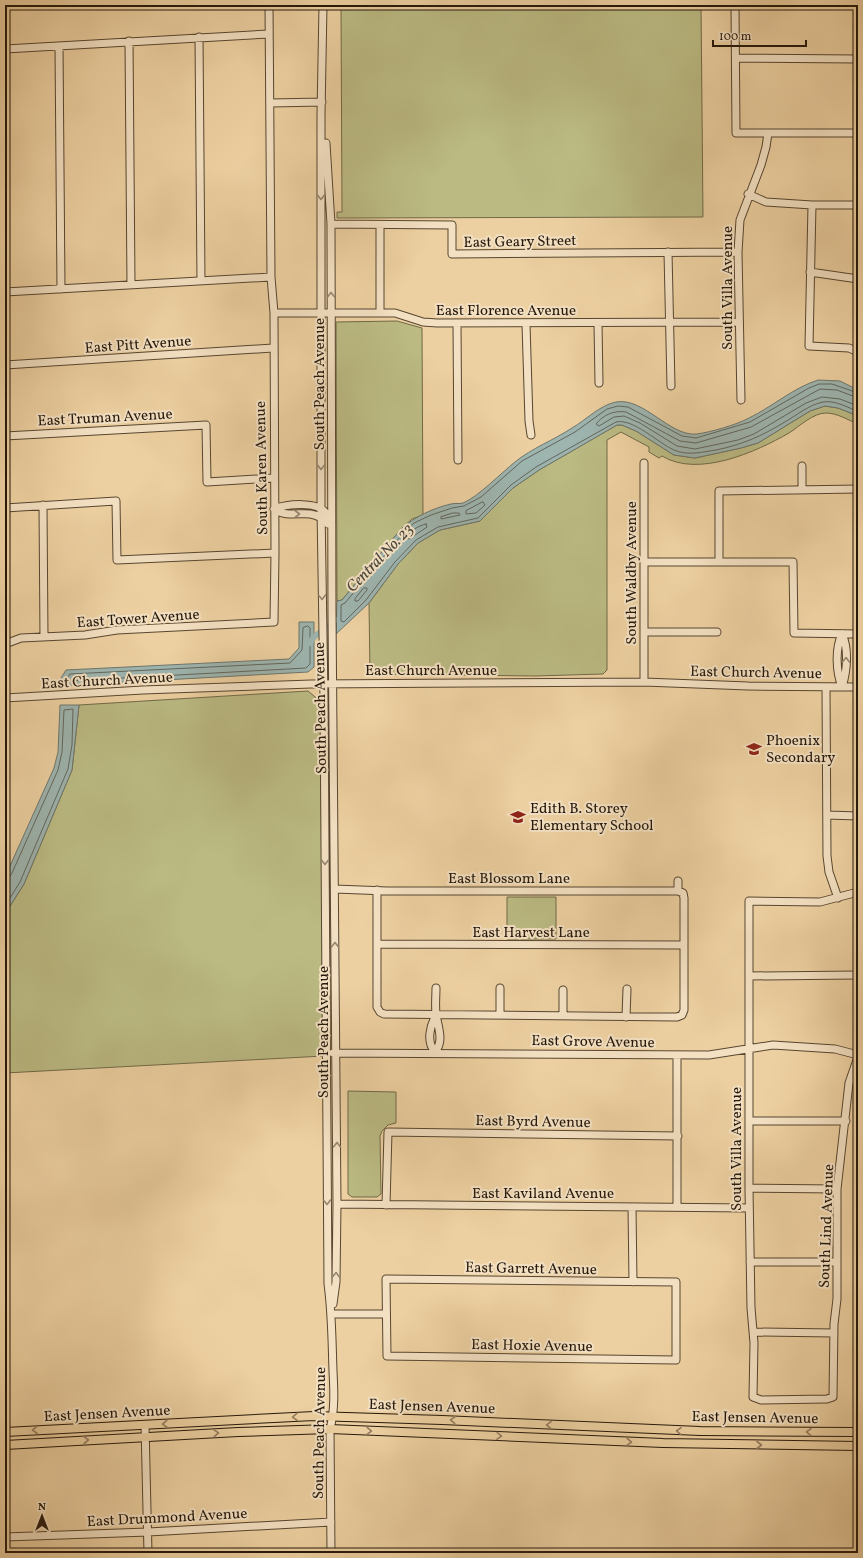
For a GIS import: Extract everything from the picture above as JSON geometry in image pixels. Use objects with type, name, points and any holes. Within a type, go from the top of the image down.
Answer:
[{"type":"main road","name":"East Jensen Avenue","points":[[5,1432],[334,1416],[644,1430],[858,1432]]},
{"type":"main road","name":"East Jensen Avenue","points":[[5,1445],[330,1429],[663,1443],[858,1446]]},
{"type":"street","name":"South Karen Avenue","points":[[269,5],[271,103],[271,277],[274,313],[274,622]]},
{"type":"street","name":"South Peach Avenue","points":[[323,5],[321,115],[321,518],[325,780],[328,1284],[332,1314],[334,1416],[330,1429],[331,1553]]},
{"type":"street","points":[[735,5],[737,58],[736,133],[858,133]]},
{"type":"street","points":[[5,49],[269,34]]},
{"type":"street","points":[[199,37],[201,281]]},
{"type":"street","points":[[129,42],[131,285]]},
{"type":"street","points":[[59,46],[61,289]]},
{"type":"street","points":[[737,58],[858,60]]},
{"type":"street","points":[[271,103],[322,102]]},
{"type":"street","name":"South Peach Avenue","points":[[322,102],[331,224],[332,312],[332,683],[335,852],[337,1204],[336,1282],[332,1314]]},
{"type":"street","name":"South Villa Avenue","points":[[741,400],[738,252],[740,220],[766,147],[768,133]]},
{"type":"street","points":[[748,194],[766,202],[812,205],[858,204]]},
{"type":"street","points":[[812,205],[809,346],[849,348],[858,352]]},
{"type":"street","name":"East Geary Street","points":[[331,224],[452,225],[452,254],[738,252]]},
{"type":"street","points":[[380,225],[380,313]]},
{"type":"street","points":[[668,252],[670,386]]},
{"type":"street","points":[[810,272],[858,279]]},
{"type":"street","points":[[5,292],[271,277]]},
{"type":"street","name":"East Florence Avenue","points":[[274,313],[396,313],[423,322],[457,323],[526,324],[739,322]]},
{"type":"street","points":[[457,323],[458,460]]},
{"type":"street","points":[[598,323],[599,383]]},
{"type":"street","points":[[526,324],[528,421],[531,435]]},
{"type":"street","name":"East Pitt Avenue","points":[[5,365],[273,348]]},
{"type":"street","name":"East Truman Avenue","points":[[5,436],[206,425],[207,482],[274,478]]},
{"type":"street","name":"South Waldby Avenue","points":[[644,463],[644,682]]},
{"type":"street","points":[[802,466],[802,490]]},
{"type":"street","points":[[719,562],[719,491],[858,489]]},
{"type":"street","points":[[5,508],[116,501],[117,560],[275,553]]},
{"type":"street","points":[[43,505],[44,637]]},
{"type":"street","points":[[274,509],[282,506],[312,506],[321,508],[327,515],[328,560],[332,573]]},
{"type":"street","points":[[274,509],[282,514],[311,514],[321,518]]},
{"type":"street","points":[[644,562],[793,562],[794,634],[858,634]]},
{"type":"street","name":"East Tower Avenue","points":[[5,644],[21,638],[85,635],[117,630],[274,622]]},
{"type":"street","points":[[644,632],[717,632]]},
{"type":"street","points":[[842,634],[838,642],[838,676],[842,687]]},
{"type":"street","name":"East Church Avenue","points":[[5,698],[143,690],[332,683],[644,682],[748,686],[858,687]]},
{"type":"street","points":[[826,687],[827,856],[829,872],[838,898],[858,892]]},
{"type":"street","points":[[325,780],[328,797],[329,845],[332,851],[335,852]]},
{"type":"street","points":[[827,815],[858,816]]},
{"type":"street","points":[[377,890],[377,1007],[380,1012],[384,1014],[677,1017],[682,1015],[684,1010],[684,945],[678,881]]},
{"type":"street","name":"East Blossom Lane","points":[[335,888],[377,890],[680,892]]},
{"type":"street","name":"South Villa Avenue","points":[[833,1397],[827,1400],[761,1400],[753,1397],[753,1332],[751,1308],[749,1208],[749,901],[820,902],[838,898]]},
{"type":"street","name":"East Harvest Lane","points":[[377,944],[684,945]]},
{"type":"street","points":[[749,976],[858,975]]},
{"type":"street","points":[[436,988],[436,1015],[439,1024],[439,1047],[435,1052],[430,1047],[430,1024],[436,1015]]},
{"type":"street","points":[[500,988],[500,1015]]},
{"type":"street","points":[[563,990],[563,1016]]},
{"type":"street","points":[[626,990],[626,1017]]},
{"type":"street","points":[[430,1036],[435,1034],[439,1037]]},
{"type":"street","name":"East Grove Avenue","points":[[326,1053],[435,1052],[709,1055],[773,1045],[835,1049],[858,1056]]},
{"type":"street","points":[[677,1055],[677,1208]]},
{"type":"street","name":"South Lind Avenue","points":[[833,1397],[834,1333],[837,1299],[837,1189],[846,1122],[849,1084],[858,1056]]},
{"type":"street","points":[[750,1121],[846,1122]]},
{"type":"street","name":"East Byrd Avenue","points":[[386,1205],[388,1132],[678,1136]]},
{"type":"street","points":[[749,1188],[837,1189]]},
{"type":"street","name":"East Kaviland Avenue","points":[[337,1204],[749,1208]]},
{"type":"street","points":[[632,1207],[634,1282]]},
{"type":"street","points":[[750,1262],[837,1262]]},
{"type":"street","name":"East Garrett Avenue","points":[[386,1314],[386,1279],[676,1282],[676,1360]]},
{"type":"street","points":[[332,1314],[386,1314]]},
{"type":"street","name":"East Hoxie Avenue","points":[[386,1314],[387,1356],[676,1360]]},
{"type":"street","points":[[753,1332],[834,1333]]},
{"type":"street","points":[[145,1425],[148,1553]]},
{"type":"street","name":"East Drummond Avenue","points":[[5,1537],[148,1532],[331,1522]]},
{"type":"shaded area","points":[[341,5],[701,5],[703,217],[337,218],[337,212],[342,212]]},
{"type":"shaded area","points":[[397,321],[422,328],[423,515],[412,519],[402,528],[342,600],[337,601],[336,322]]},
{"type":"shaded area","points":[[825,406],[838,408],[858,416],[858,424],[834,414],[826,413],[816,415],[789,433],[760,448],[727,460],[709,463],[692,464],[676,462],[662,456],[659,458],[649,452],[649,447],[621,432],[607,440],[607,670],[603,674],[535,676],[370,674],[369,603],[398,564],[418,543],[440,530],[480,521],[513,488],[539,470],[617,425],[622,425],[636,431],[674,455],[695,458],[758,443],[810,411]]},
{"type":"shaded area","points":[[308,691],[320,701],[324,1056],[5,1073],[5,914],[24,884],[72,770],[79,705]]},
{"type":"shaded area","points":[[507,897],[556,897],[556,939],[507,939]]},
{"type":"shaded area","points":[[348,1091],[396,1092],[396,1123],[388,1125],[382,1131],[380,1136],[381,1194],[377,1197],[352,1197],[348,1194]]},
{"type":"water","points":[[818,380],[840,381],[858,390],[858,416],[838,408],[825,406],[810,411],[758,443],[695,458],[674,455],[636,431],[622,425],[617,425],[539,470],[513,488],[480,521],[440,530],[418,543],[398,564],[369,603],[336,634],[337,601],[342,600],[402,528],[431,510],[451,504],[463,503],[469,500],[522,457],[577,425],[604,406],[616,402],[626,402],[637,405],[677,430],[697,434],[709,432],[744,421],[809,383]]},
{"type":"water","points":[[299,622],[314,622],[314,667],[308,672],[56,686],[66,670],[289,659],[299,648]]},
{"type":"water","points":[[60,705],[79,705],[72,770],[24,884],[5,914],[5,877],[54,768],[58,752]]},
{"type":"waterway","name":"Central No. 23","points":[[310,643],[313,638],[335,620]]},
{"type":"place","name":"Phoenix Secondary","points":[[754,749]]},
{"type":"place","name":"Edith B. Storey Elementary School","points":[[518,817]]}]
